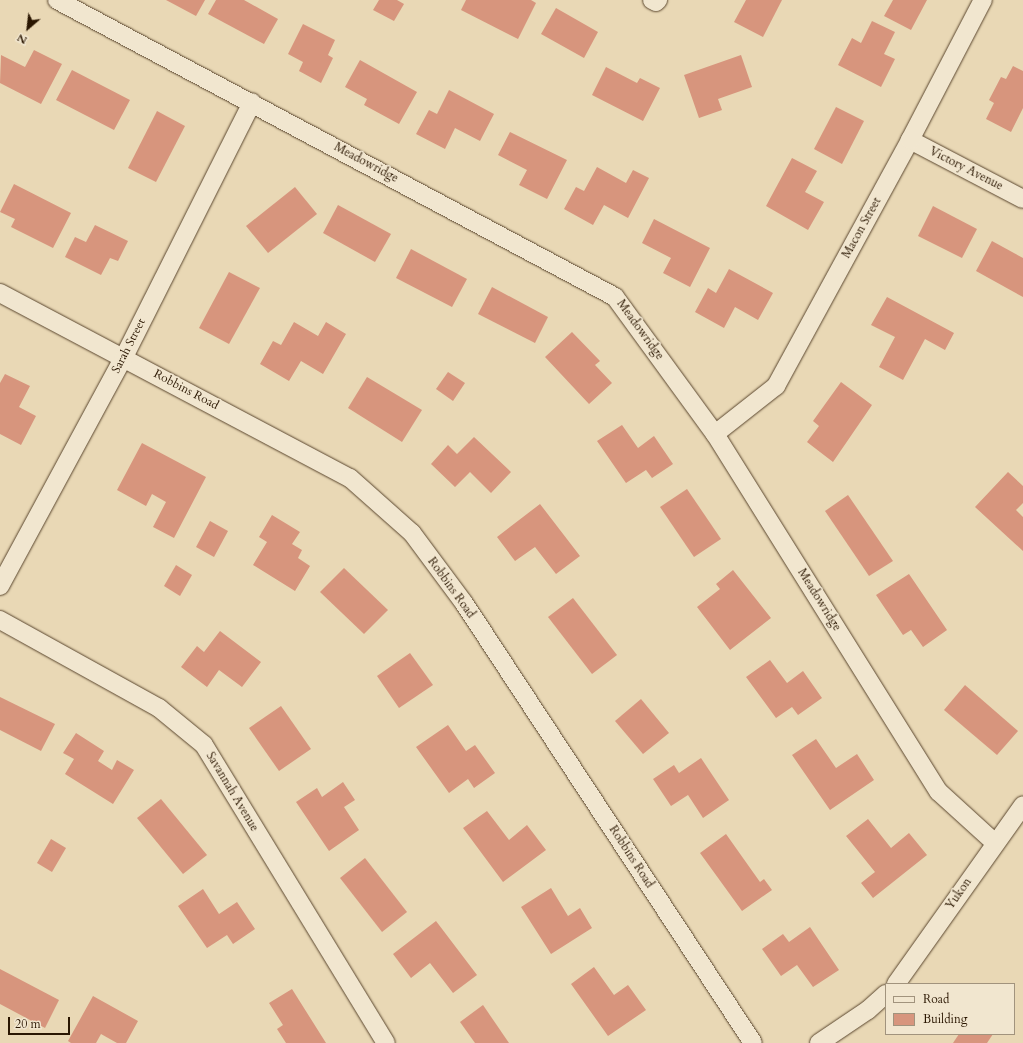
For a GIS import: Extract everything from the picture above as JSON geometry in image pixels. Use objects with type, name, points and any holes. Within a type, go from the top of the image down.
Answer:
[{"type":"street","name":"Meadowridge","points":[[57,0],[252,102],[616,297],[716,434],[939,792],[995,843]]},
{"type":"street","name":"Macon Street","points":[[716,434],[776,386],[910,140],[983,0]]},
{"type":"street","name":"Sarah Street","points":[[0,586],[124,357],[252,102]]},
{"type":"street","name":"Victory Avenue","points":[[910,140],[1023,199]]},
{"type":"street","name":"Robbins Road","points":[[0,293],[124,357],[350,478],[412,533],[464,603],[753,1043]]},
{"type":"street","name":"Savannah Avenue","points":[[0,620],[158,708],[204,745],[386,1043]]},
{"type":"street","name":"Yukon","points":[[897,983],[1023,805]]},
{"type":"street","points":[[819,1043],[868,1010],[885,995]]},
{"type":"building","points":[[166,0],[205,0],[196,16]]},
{"type":"building","points":[[216,0],[244,0],[278,19],[264,44],[208,14]]},
{"type":"building","points":[[379,0],[397,0],[404,4],[394,21],[373,10]]},
{"type":"building","points":[[466,0],[531,0],[536,3],[518,39],[461,10]]},
{"type":"building","points":[[746,0],[782,0],[763,37],[734,22]]},
{"type":"building","points":[[893,0],[927,0],[911,30],[884,16]]},
{"type":"building","points":[[556,8],[598,32],[584,58],[541,34]]},
{"type":"building","points":[[872,21],[895,32],[884,54],[895,59],[881,87],[838,65],[852,38],[861,43]]},
{"type":"building","points":[[303,24],[335,40],[328,55],[333,58],[321,83],[299,71],[303,62],[288,54]]},
{"type":"building","points":[[34,50],[62,64],[41,104],[0,83],[1,55],[25,67]]},
{"type":"building","points":[[741,55],[752,87],[718,99],[722,110],[699,118],[684,75]]},
{"type":"building","points":[[360,60],[417,92],[399,124],[364,105],[367,99],[345,87]]},
{"type":"building","points":[[1013,66],[1023,71],[1023,108],[1011,132],[986,119],[994,103],[989,100],[1001,77],[1006,79]]},
{"type":"building","points":[[606,67],[637,83],[640,78],[660,88],[643,121],[592,95]]},
{"type":"building","points":[[72,70],[130,100],[114,130],[56,100]]},
{"type":"building","points":[[449,90],[494,114],[480,141],[455,128],[445,149],[416,134],[429,110],[437,114]]},
{"type":"building","points":[[836,107],[864,121],[842,164],[814,149]]},
{"type":"building","points":[[157,111],[185,126],[156,182],[128,168]]},
{"type":"building","points":[[510,132],[567,160],[547,199],[519,185],[527,170],[498,155]]},
{"type":"building","points":[[792,158],[817,171],[805,192],[824,202],[808,230],[766,206]]},
{"type":"building","points":[[597,167],[626,183],[633,170],[649,178],[628,218],[604,205],[593,225],[564,209],[576,187],[584,191]]},
{"type":"building","points":[[14,184],[71,213],[53,248],[11,227],[15,219],[0,212]]},
{"type":"building","points":[[295,187],[317,214],[268,253],[246,226]]},
{"type":"building","points":[[338,205],[391,234],[375,262],[323,233]]},
{"type":"building","points":[[933,206],[977,229],[962,258],[918,236]]},
{"type":"building","points":[[654,219],[710,248],[690,287],[663,273],[671,258],[642,243]]},
{"type":"building","points":[[95,225],[128,241],[118,261],[110,258],[101,275],[65,257],[75,237],[86,242]]},
{"type":"building","points":[[992,241],[1023,258],[1023,297],[976,271]]},
{"type":"building","points":[[411,249],[467,279],[452,307],[396,278]]},
{"type":"building","points":[[729,269],[773,293],[758,320],[735,307],[724,328],[695,312],[708,288],[716,293]]},
{"type":"building","points":[[229,272],[260,288],[229,344],[199,328]]},
{"type":"building","points":[[492,287],[548,317],[535,343],[478,314]]},
{"type":"building","points":[[887,297],[954,333],[945,350],[925,339],[903,380],[879,367],[895,337],[871,325]]},
{"type":"building","points":[[294,322],[318,336],[326,322],[346,334],[323,374],[301,361],[289,381],[260,364],[273,341],[281,345]]},
{"type":"building","points":[[572,332],[600,361],[595,365],[612,383],[589,404],[545,357]]},
{"type":"building","points":[[448,372],[465,383],[453,401],[436,389]]},
{"type":"building","points":[[5,374],[30,386],[19,407],[36,416],[21,445],[0,434],[0,383]]},
{"type":"building","points":[[367,377],[422,410],[402,442],[348,408]]},
{"type":"building","points":[[841,382],[872,405],[833,462],[807,442],[819,426],[813,421]]},
{"type":"building","points":[[622,425],[638,448],[654,436],[673,464],[652,478],[646,470],[626,483],[597,441]]},
{"type":"building","points":[[474,437],[511,472],[491,493],[470,472],[455,487],[431,464],[448,445],[457,454]]},
{"type":"building","points":[[142,443],[206,477],[174,538],[153,527],[166,502],[152,494],[146,506],[117,490]]},
{"type":"building","points":[[1008,472],[1023,486],[1023,503],[1016,510],[1023,517],[1023,551],[975,507]]},
{"type":"building","points":[[687,489],[721,539],[694,557],[660,507]]},
{"type":"building","points":[[848,495],[893,561],[869,576],[825,511]]},
{"type":"building","points":[[540,504],[580,556],[556,574],[535,547],[515,561],[497,537]]},
{"type":"building","points":[[272,515],[300,532],[292,544],[302,550],[298,558],[310,566],[295,591],[253,565],[267,542],[259,537]]},
{"type":"building","points":[[210,521],[228,531],[214,557],[196,547]]},
{"type":"building","points":[[176,565],[192,575],[180,596],[164,586]]},
{"type":"building","points":[[344,568],[388,610],[364,634],[320,592]]},
{"type":"building","points":[[733,570],[771,618],[730,650],[697,607],[720,589],[716,584]]},
{"type":"building","points":[[909,574],[947,630],[923,647],[911,630],[903,635],[876,595]]},
{"type":"building","points":[[573,598],[617,655],[592,674],[548,617]]},
{"type":"building","points":[[220,631],[261,662],[242,687],[219,670],[207,687],[181,667],[197,646],[204,652]]},
{"type":"building","points":[[410,653],[433,685],[399,708],[377,676]]},
{"type":"building","points":[[770,660],[787,683],[803,671],[822,698],[798,715],[792,707],[776,718],[746,677]]},
{"type":"building","points":[[965,685],[1018,731],[997,755],[944,710]]},
{"type":"building","points":[[0,697],[55,724],[41,751],[0,730]]},
{"type":"building","points":[[641,699],[669,733],[643,754],[615,721]]},
{"type":"building","points":[[281,706],[311,749],[279,771],[249,728]]},
{"type":"building","points":[[448,725],[466,751],[475,745],[495,773],[474,788],[468,779],[449,793],[416,747]]},
{"type":"building","points":[[76,733],[104,751],[98,761],[112,770],[117,760],[134,770],[113,804],[65,774],[74,759],[63,753]]},
{"type":"building","points":[[816,739],[836,768],[857,754],[874,780],[830,810],[792,755]]},
{"type":"building","points":[[701,758],[729,800],[703,818],[688,795],[671,806],[653,779],[674,765],[679,773]]},
{"type":"building","points":[[343,782],[355,800],[344,807],[359,830],[329,851],[296,802],[317,788],[322,797]]},
{"type":"building","points":[[161,799],[207,855],[183,874],[137,818]]},
{"type":"building","points":[[487,811],[509,840],[527,825],[546,850],[503,882],[463,828]]},
{"type":"building","points":[[868,819],[891,848],[909,833],[927,855],[873,898],[861,883],[875,872],[846,836]]},
{"type":"building","points":[[726,834],[760,882],[764,879],[772,890],[742,911],[700,853]]},
{"type":"building","points":[[51,839],[66,848],[52,872],[37,863]]},
{"type":"building","points":[[365,858],[407,912],[382,932],[340,878]]},
{"type":"building","points":[[551,888],[568,916],[580,908],[592,928],[551,954],[521,907]]},
{"type":"building","points":[[203,889],[219,914],[237,902],[255,929],[233,944],[227,935],[207,948],[178,906]]},
{"type":"building","points":[[436,921],[477,975],[453,993],[430,963],[411,978],[393,954]]},
{"type":"building","points":[[810,927],[839,970],[813,987],[797,965],[781,976],[762,949],[783,934],[789,942]]},
{"type":"building","points":[[594,967],[614,995],[628,985],[646,1010],[608,1036],[571,984]]},
{"type":"building","points":[[0,969],[59,1000],[45,1028],[0,1004]]},
{"type":"building","points":[[292,989],[326,1043],[286,1043],[277,1029],[283,1025],[269,1003]]},
{"type":"building","points":[[93,996],[138,1021],[126,1043],[117,1043],[101,1034],[96,1043],[71,1043],[68,1041]]},
{"type":"building","points":[[483,1005],[509,1043],[475,1043],[460,1022]]},
{"type":"building","points":[[958,1035],[992,1035],[987,1043],[953,1043]]}]
